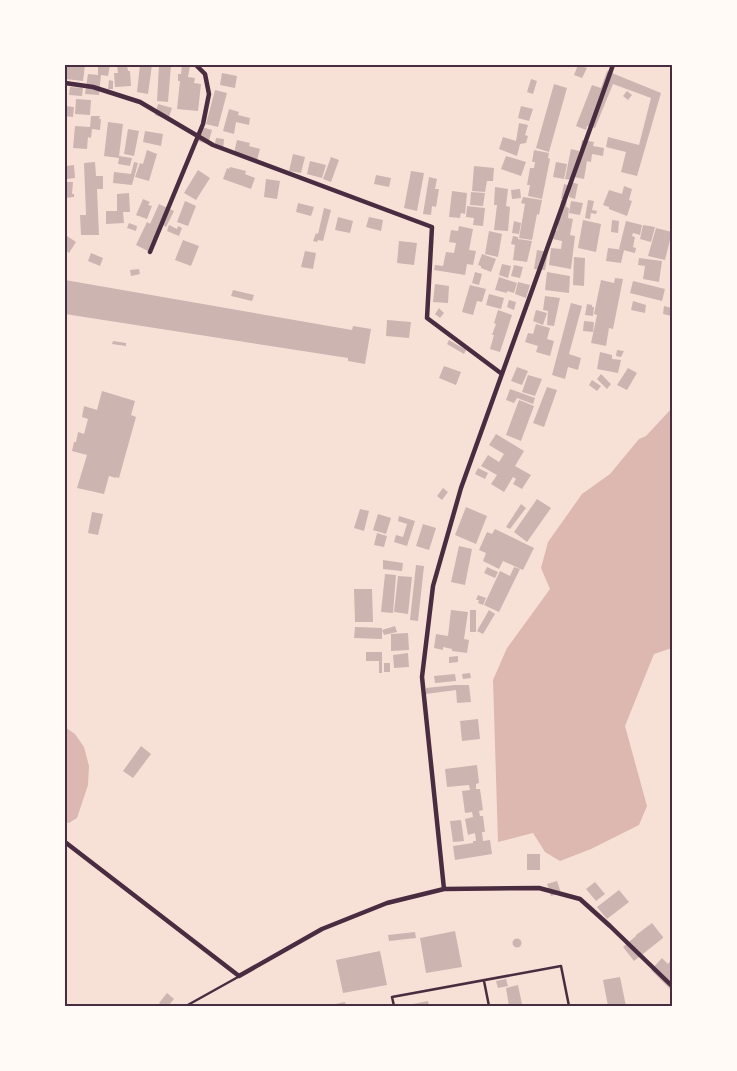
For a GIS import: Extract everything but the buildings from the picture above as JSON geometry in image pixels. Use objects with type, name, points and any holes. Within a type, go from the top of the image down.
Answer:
[{"type":"street","points":[[150,252],[203,124],[209,94],[205,74],[196,65]]},
{"type":"street","points":[[444,889],[422,678],[433,586],[461,488],[613,65]]},
{"type":"street","points":[[65,83],[93,87],[140,102],[213,145],[432,227],[427,318],[502,374]]},
{"type":"street","points":[[65,842],[240,976],[322,929],[386,903],[444,889],[539,888],[580,899],[672,986]]},
{"type":"lane","points":[[394,1006],[392,997],[561,966],[569,1006]]},
{"type":"lane","points":[[186,1006],[240,976]]},
{"type":"lane","points":[[484,980],[489,1006]]},
{"type":"shaded area","points":[[672,408],[672,648],[654,654],[625,726],[647,806],[639,825],[591,849],[560,861],[545,852],[533,833],[498,842],[493,680],[507,648],[550,589],[541,568],[548,542],[582,494],[610,474],[639,439],[646,436]]},
{"type":"shaded area","points":[[65,727],[75,734],[84,747],[89,766],[88,785],[77,818],[69,823],[65,822]]}]
